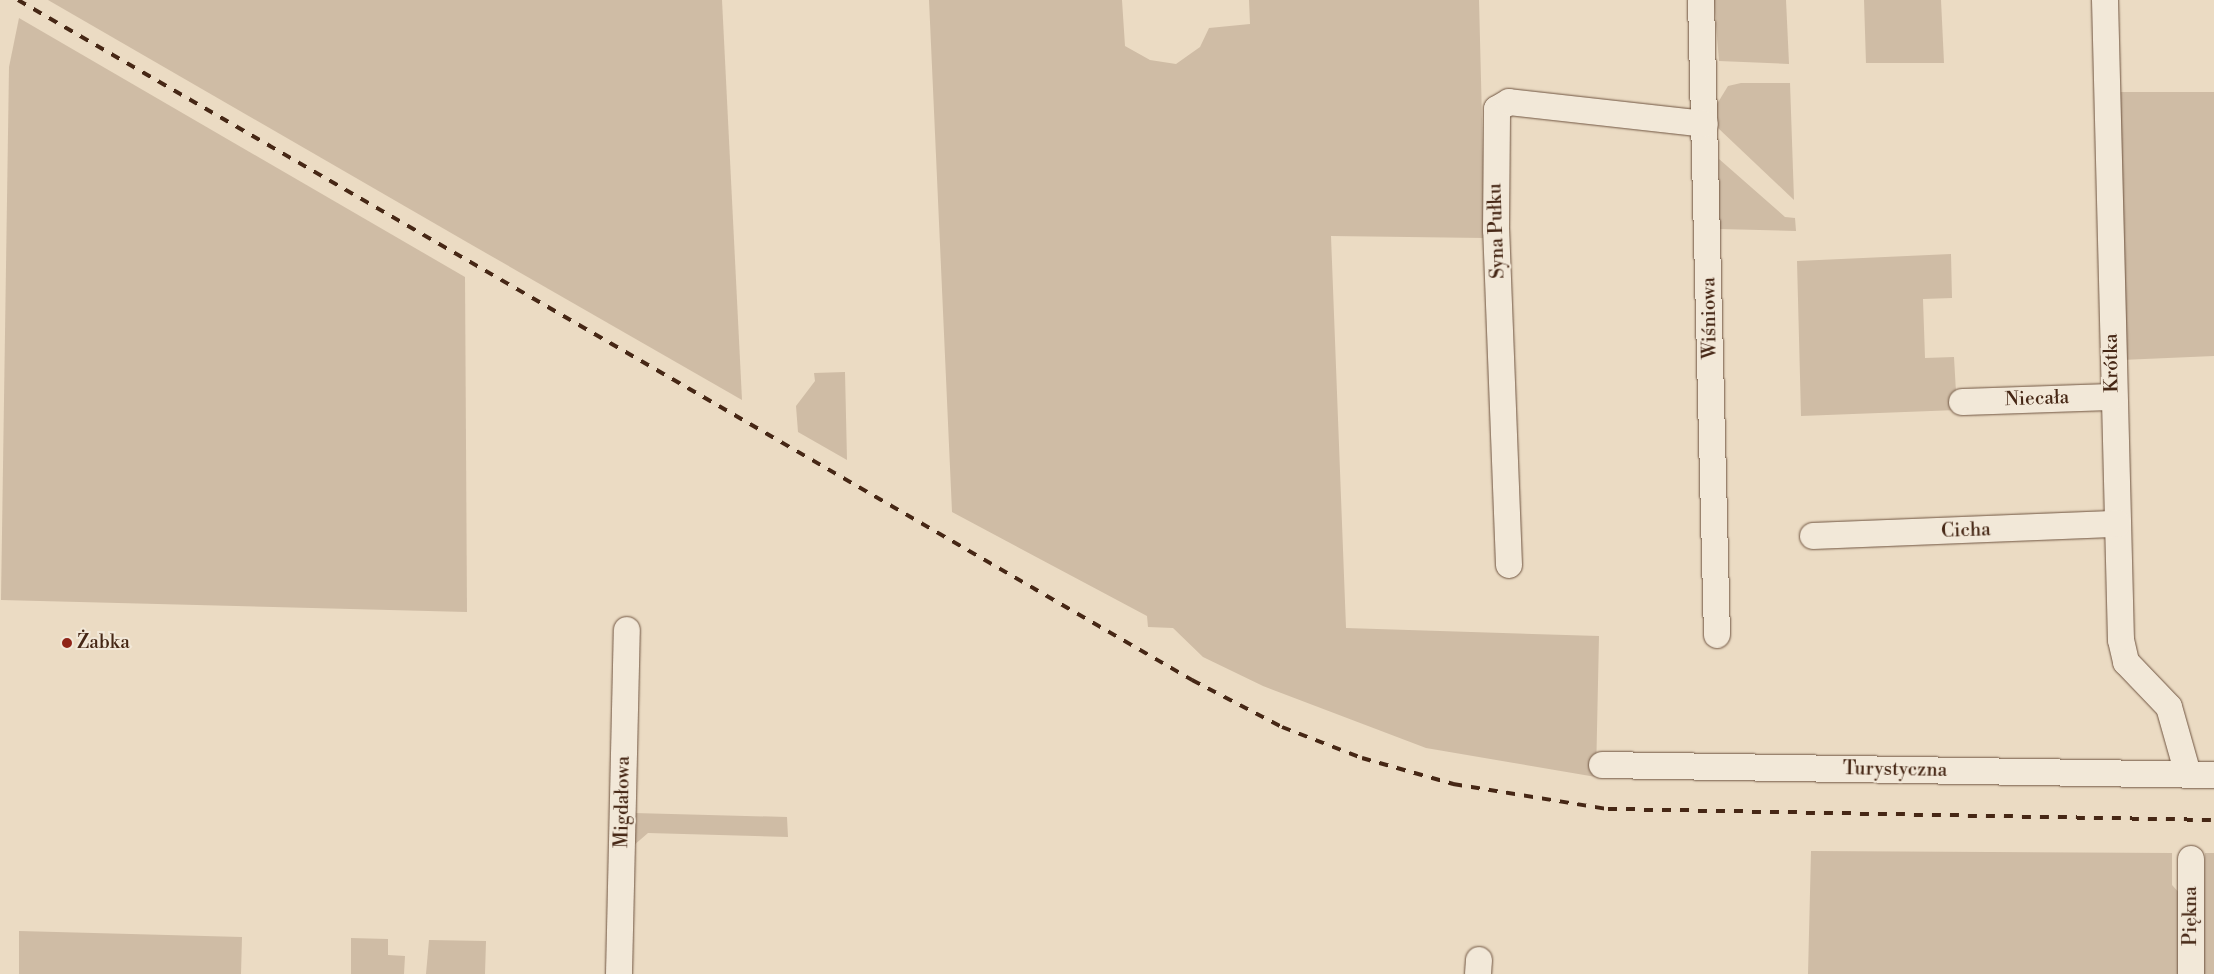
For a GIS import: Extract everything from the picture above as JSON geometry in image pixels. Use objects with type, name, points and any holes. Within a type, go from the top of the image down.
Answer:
[{"type":"street","name":"Wiśniowa","points":[[1701,0],[1717,635]]},
{"type":"street","name":"Krótka","points":[[2105,0],[2112,397],[2122,650],[2126,662],[2170,707],[2188,774]]},
{"type":"street","name":"Syna Pułku","points":[[1509,565],[1496,230],[1497,109],[1509,102],[1705,124]]},
{"type":"street","name":"Niecała","points":[[1962,402],[2112,397]]},
{"type":"street","name":"Cicha","points":[[1813,536],[2118,524]]},
{"type":"street","name":"Migdałowa","points":[[620,974],[627,630]]},
{"type":"street","name":"Turystyczna","points":[[1602,766],[2214,774]]},
{"type":"street","name":"Piękna","points":[[2191,859],[2191,974]]},
{"type":"shaded area","points":[[48,0],[722,0],[742,400],[465,241]]},
{"type":"shaded area","points":[[929,0],[1122,0],[1125,46],[1150,60],[1176,64],[1200,47],[1209,28],[1250,24],[1249,0],[1479,0],[1485,238],[1331,236],[1346,628],[1599,636],[1596,777],[1426,748],[1263,686],[1203,657],[1173,628],[1148,627],[1147,616],[952,512]]},
{"type":"shaded area","points":[[1714,0],[1786,0],[1789,64],[1719,61]]},
{"type":"shaded area","points":[[1864,0],[1941,0],[1944,63],[1866,63]]},
{"type":"shaded area","points":[[19,18],[465,277],[467,612],[1,600],[9,67]]},
{"type":"shaded area","points":[[1741,83],[1790,83],[1794,200],[1718,128],[1717,104],[1728,86]]},
{"type":"shaded area","points":[[2120,92],[2214,92],[2214,356],[2121,360]]},
{"type":"shaded area","points":[[1719,159],[1785,217],[1795,218],[1796,231],[1719,229]]},
{"type":"shaded area","points":[[1951,254],[1952,298],[1923,299],[1925,358],[1954,357],[1957,410],[1801,416],[1797,261]]},
{"type":"shaded area","points":[[845,372],[847,460],[798,432],[796,406],[815,381],[814,373]]},
{"type":"shaded area","points":[[634,813],[787,817],[788,837],[648,833],[633,846]]},
{"type":"shaded area","points":[[1811,851],[2172,853],[2172,885],[2184,898],[2183,974],[1808,974]]},
{"type":"shaded area","points":[[2205,853],[2214,853],[2214,974],[2203,974]]},
{"type":"shaded area","points":[[19,931],[242,937],[241,974],[19,974]]},
{"type":"shaded area","points":[[351,938],[388,939],[388,955],[405,956],[404,974],[351,974]]},
{"type":"shaded area","points":[[429,940],[486,941],[485,974],[426,974]]},
{"type":"railway","points":[[18,0],[1192,680],[1282,727],[1362,758],[1453,784],[1608,809],[2214,820]]},
{"type":"place","name":"Żabka","points":[[67,643]]}]
